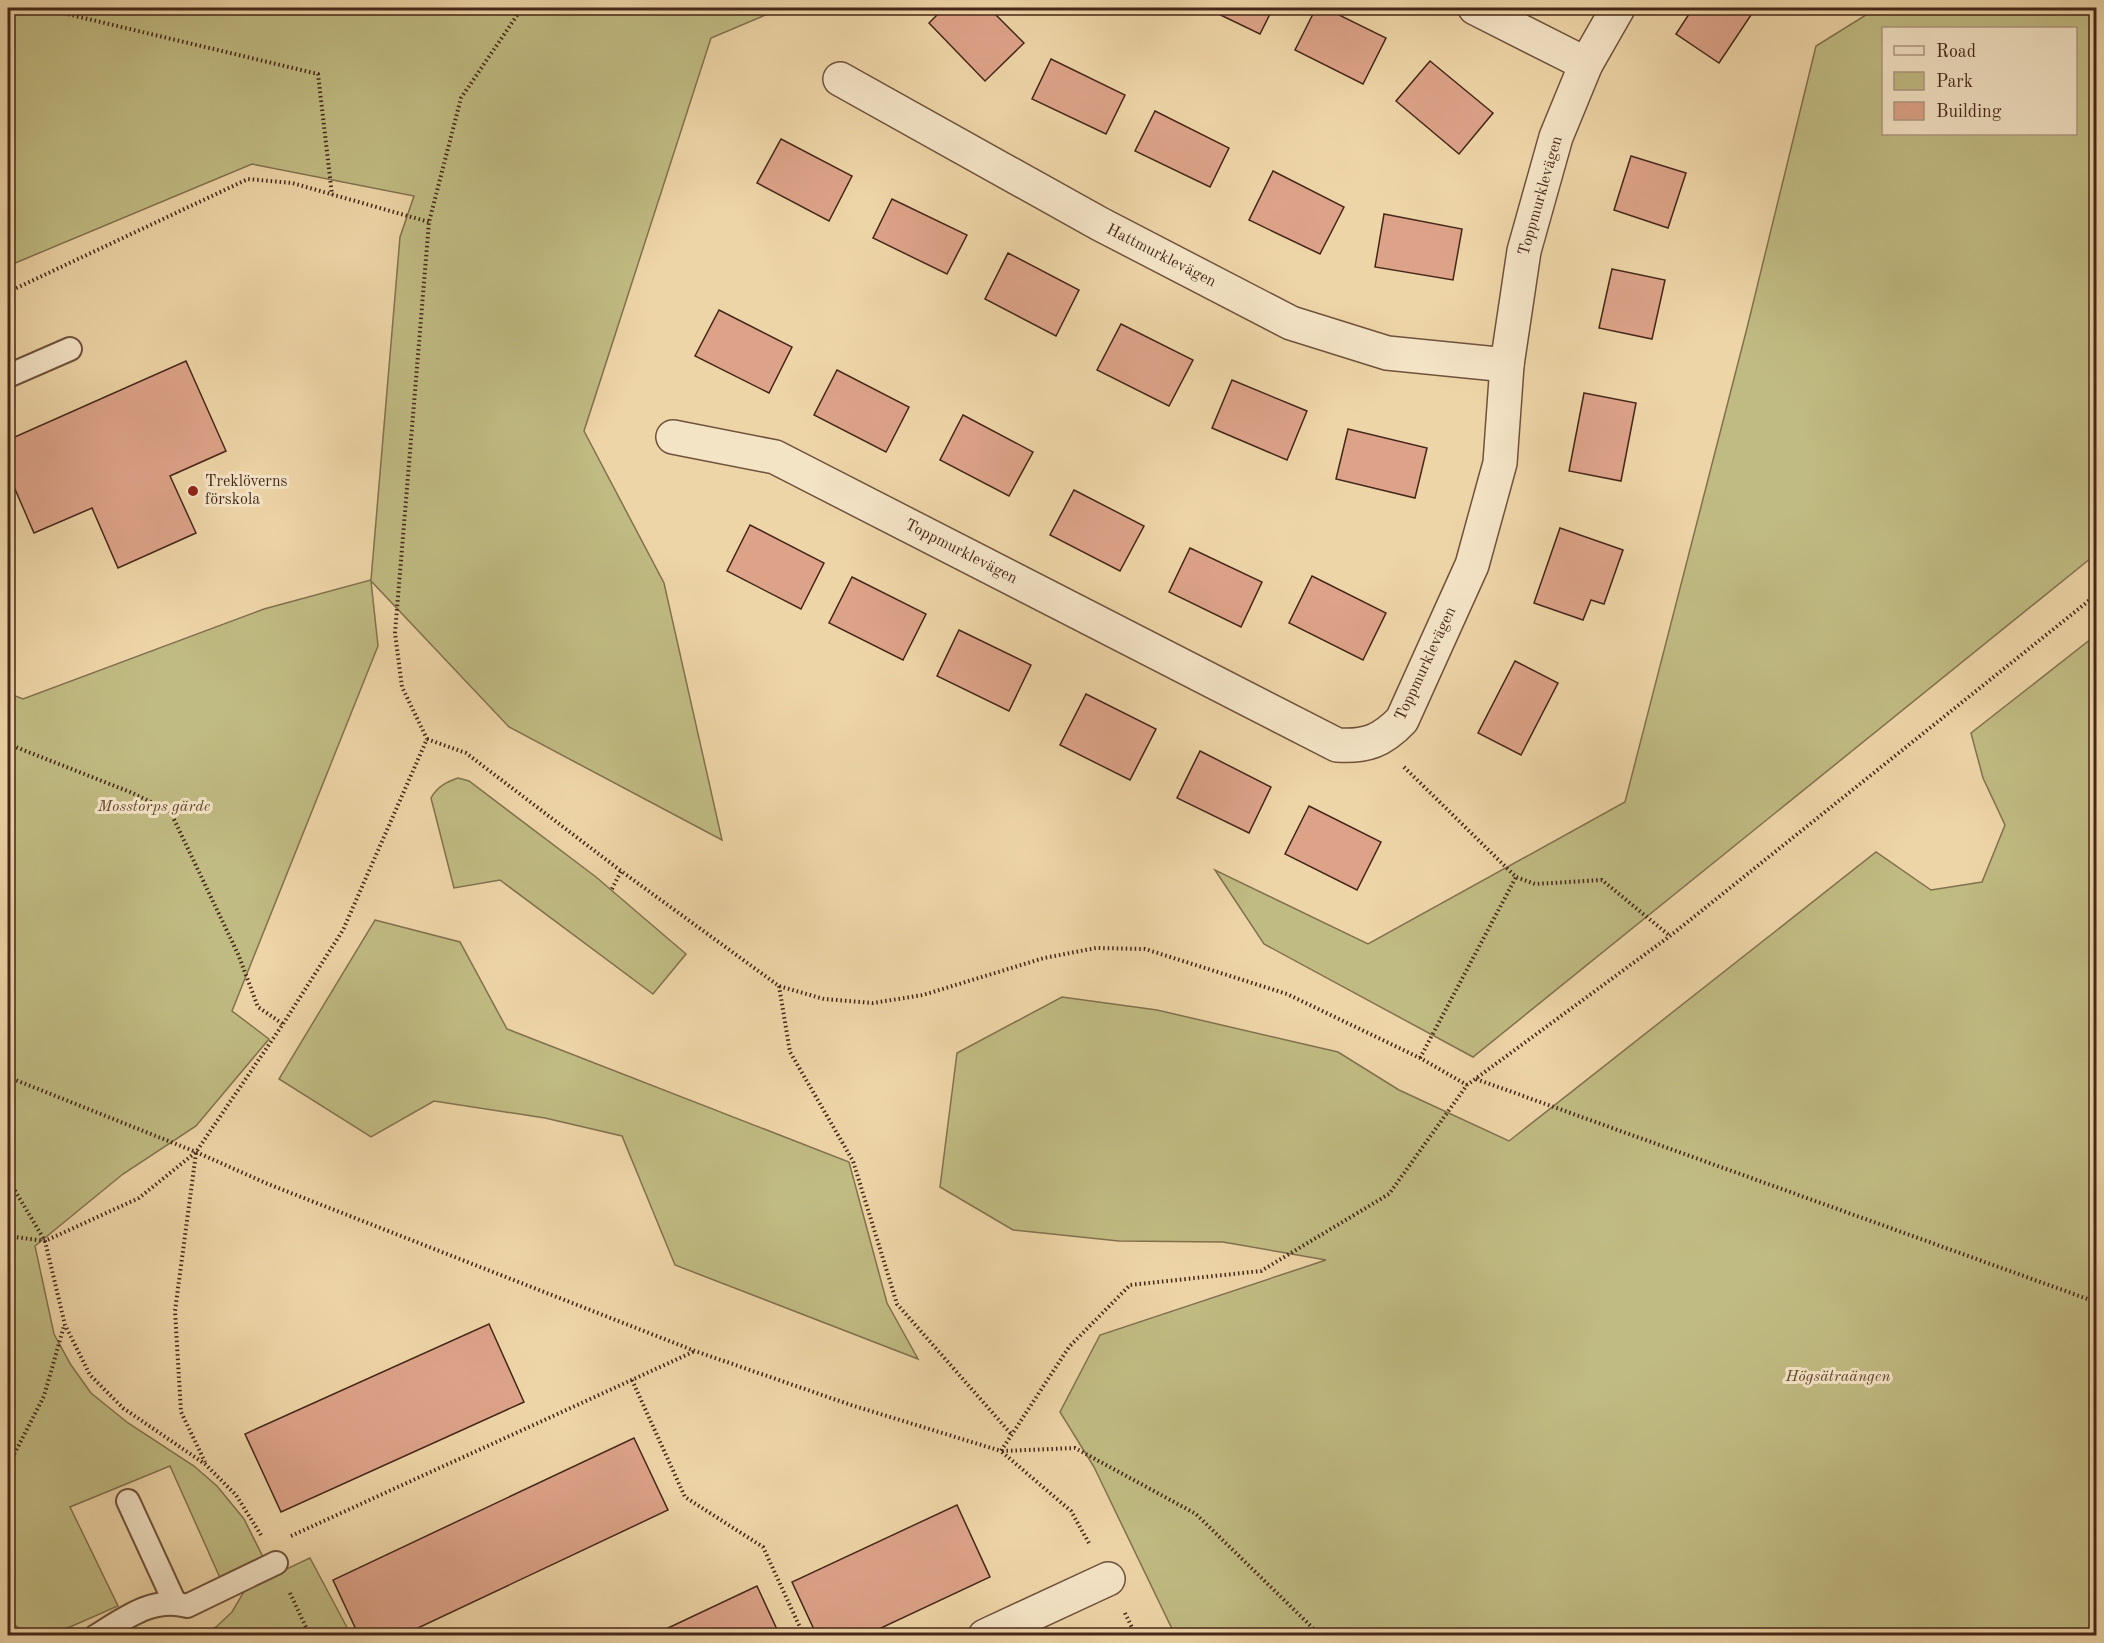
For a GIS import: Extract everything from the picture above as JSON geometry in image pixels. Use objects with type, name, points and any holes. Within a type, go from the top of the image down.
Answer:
[{"type":"street","points":[[1475,8],[1586,64]]},
{"type":"street","name":"Toppmurklevägen","points":[[673,437],[776,457],[1337,745],[1357,746],[1377,741],[1391,732],[1402,720],[1472,565],[1500,463],[1507,365],[1524,251],[1556,137],[1586,64],[1618,8]]},
{"type":"street","name":"Hattmurklevägen","points":[[840,79],[1100,224],[1291,323],[1387,353],[1507,365]]},
{"type":"street","points":[[985,1635],[1108,1580]]},
{"type":"lane","points":[[8,376],[70,349]]},
{"type":"lane","points":[[128,1501],[175,1603]]},
{"type":"lane","points":[[96,1635],[141,1609],[175,1603],[187,1606],[272,1555]]},
{"type":"path","points":[[42,8],[318,74],[332,195]]},
{"type":"path","points":[[522,8],[461,98],[429,222],[395,633],[402,687],[427,739],[466,753],[621,871],[779,986],[824,999],[873,1003],[923,995],[1044,958],[1096,948],[1145,949],[1287,994],[1420,1058],[1467,1085]]},
{"type":"path","points":[[8,292],[248,179],[292,183],[429,222]]},
{"type":"path","points":[[1001,1451],[1069,1347],[1130,1285],[1261,1271],[1389,1194],[1467,1085],[1670,936],[2097,595]]},
{"type":"path","points":[[8,1236],[45,1241],[139,1198],[196,1152],[283,1024],[343,930],[427,739]]},
{"type":"path","points":[[1377,741],[1516,877],[1535,884],[1602,879],[1670,936]]},
{"type":"path","points":[[8,744],[130,792],[170,811],[238,954],[258,1007],[283,1024]]},
{"type":"path","points":[[612,889],[621,871]]},
{"type":"path","points":[[1420,1058],[1516,877]]},
{"type":"path","points":[[779,986],[790,1053],[853,1161],[897,1304],[1012,1435]]},
{"type":"path","points":[[8,1077],[196,1152],[268,1184],[695,1351],[851,1405],[1001,1451],[1076,1448],[1196,1514],[1321,1635]]},
{"type":"path","points":[[1476,1078],[2097,1302]]},
{"type":"path","points":[[196,1152],[175,1311],[181,1412],[205,1464]]},
{"type":"path","points":[[8,1179],[45,1241],[64,1325],[90,1375],[123,1408],[205,1464],[236,1495],[272,1555],[310,1635]]},
{"type":"path","points":[[8,1466],[44,1396],[64,1325]]},
{"type":"path","points":[[272,1555],[695,1351]]},
{"type":"path","points":[[632,1380],[685,1497],[764,1547],[804,1635]]},
{"type":"path","points":[[1001,1451],[1071,1511],[1136,1635]]},
{"type":"green space","name":"Mosstorps gärde","points":[[8,8],[782,8],[711,38],[584,431],[664,583],[722,840],[509,727],[371,581],[378,646],[232,1011],[269,1039],[196,1126],[123,1174],[35,1246],[54,1334],[71,1365],[91,1393],[128,1423],[194,1466],[217,1486],[244,1519],[264,1559],[221,1580],[170,1466],[70,1507],[118,1606],[70,1627],[28,1636],[8,1619],[8,693],[23,699],[264,609],[371,580],[400,237],[414,196],[252,164],[8,266]]},
{"type":"green space","points":[[1877,8],[2096,8],[2096,554],[1473,1057],[1264,944],[1215,870],[1368,944],[1625,802],[1747,328],[1816,46]]},
{"type":"green space","name":"Högsätraängen","points":[[2096,635],[2096,1635],[1175,1635],[1094,1467],[1060,1412],[1100,1335],[1326,1260],[1223,1242],[1119,1241],[1013,1230],[940,1187],[957,1053],[1062,997],[1157,1010],[1338,1052],[1399,1090],[1509,1141],[1876,852],[1931,890],[1982,882],[2005,825],[1983,778],[1971,733]]},
{"type":"green space","points":[[458,778],[469,781],[596,877],[686,954],[653,994],[500,880],[454,888],[431,798],[442,785]]},
{"type":"green space","points":[[375,920],[460,942],[507,1029],[849,1162],[887,1303],[918,1359],[675,1265],[622,1136],[545,1118],[434,1101],[371,1137],[279,1079]]},
{"type":"green space","points":[[310,1558],[351,1635],[199,1636],[216,1627],[232,1612],[246,1588]]},
{"type":"building","points":[[944,8],[989,8],[1024,43],[985,81],[929,23]]},
{"type":"building","points":[[1206,8],[1273,8],[1260,34]]},
{"type":"building","points":[[1316,8],[1325,8],[1386,38],[1363,84],[1295,50]]},
{"type":"building","points":[[1693,8],[1745,8],[1753,12],[1719,63],[1676,34]]},
{"type":"building","points":[[1051,59],[1125,95],[1106,134],[1032,99]]},
{"type":"building","points":[[1430,61],[1493,113],[1459,154],[1396,101]]},
{"type":"building","points":[[1155,111],[1229,148],[1210,187],[1135,151]]},
{"type":"building","points":[[781,139],[852,176],[829,221],[757,183]]},
{"type":"building","points":[[1631,156],[1686,173],[1668,228],[1614,210]]},
{"type":"building","points":[[1273,171],[1344,207],[1320,254],[1249,220]]},
{"type":"building","points":[[892,199],[967,235],[947,274],[873,238]]},
{"type":"building","points":[[1384,214],[1462,229],[1453,280],[1375,267]]},
{"type":"building","points":[[1008,253],[1079,290],[1056,336],[985,299]]},
{"type":"building","points":[[1612,269],[1665,280],[1652,339],[1599,328]]},
{"type":"building","points":[[719,310],[792,347],[769,393],[695,356]]},
{"type":"building","points":[[1121,324],[1193,360],[1169,406],[1097,370]]},
{"type":"building","points":[[186,361],[226,451],[170,476],[196,533],[118,568],[92,508],[34,533],[8,473],[8,440]]},
{"type":"building","points":[[837,370],[909,407],[886,452],[814,415]]},
{"type":"building","points":[[1232,380],[1307,411],[1287,460],[1212,428]]},
{"type":"building","points":[[1584,393],[1636,403],[1621,481],[1569,471]]},
{"type":"building","points":[[963,415],[1033,452],[1009,496],[940,460]]},
{"type":"building","points":[[1348,429],[1427,448],[1415,498],[1336,479]]},
{"type":"building","points":[[1074,490],[1144,526],[1120,571],[1050,535]]},
{"type":"building","points":[[750,525],[824,563],[801,609],[727,571]]},
{"type":"building","points":[[1560,528],[1623,550],[1604,604],[1591,600],[1583,620],[1534,603]]},
{"type":"building","points":[[1190,548],[1262,582],[1241,627],[1169,592]]},
{"type":"building","points":[[1312,576],[1386,613],[1363,660],[1289,623]]},
{"type":"building","points":[[852,577],[926,614],[903,660],[829,623]]},
{"type":"building","points":[[959,630],[1031,665],[1009,711],[937,676]]},
{"type":"building","points":[[1515,661],[1558,683],[1521,755],[1478,733]]},
{"type":"building","points":[[1086,694],[1156,729],[1130,780],[1060,745]]},
{"type":"building","points":[[1200,751],[1271,787],[1249,833],[1177,798]]},
{"type":"building","points":[[1309,806],[1381,842],[1357,890],[1285,854]]},
{"type":"building","points":[[489,1324],[524,1402],[281,1512],[245,1434]]},
{"type":"building","points":[[634,1438],[668,1510],[401,1636],[359,1636],[333,1580]]},
{"type":"building","points":[[957,1505],[990,1577],[864,1636],[817,1636],[792,1582]]},
{"type":"building","points":[[757,1586],[780,1636],[651,1636]]},
{"type":"place","name":"Treklöverns förskola","points":[[193,491]]}]
